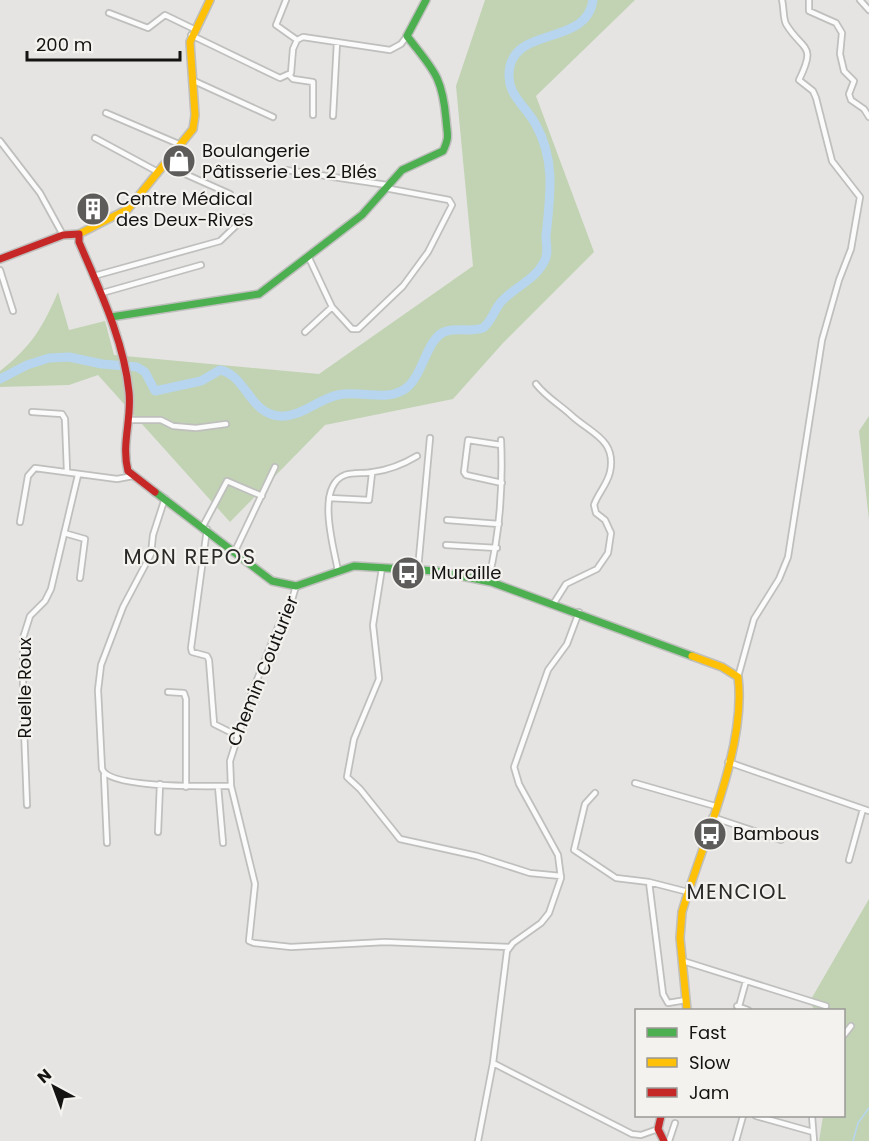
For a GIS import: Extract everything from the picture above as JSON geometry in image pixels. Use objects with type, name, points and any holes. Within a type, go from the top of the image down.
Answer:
[{"type":"main road","points":[[0,259],[63,235],[79,234],[124,213],[165,165],[195,122],[192,32],[210,0]]},
{"type":"main road","points":[[111,317],[259,294],[309,258],[362,215],[402,170],[439,154],[448,142],[440,81],[406,36],[426,0]]},
{"type":"main road","points":[[79,234],[79,242],[102,293],[123,358],[130,398],[126,466],[132,476],[165,498],[272,581],[296,586],[354,566],[418,569],[488,581],[579,612],[722,667],[738,677],[740,686],[737,722],[728,762],[680,924],[687,1009]]},
{"type":"main road","points":[[661,1117],[658,1129],[667,1141]]},
{"type":"street","points":[[286,0],[276,25],[297,40],[309,37],[390,50],[401,44],[406,36]]},
{"type":"street","points":[[738,677],[754,619],[779,579],[788,557],[822,340],[839,280],[851,249],[860,196],[832,161],[816,98],[813,91],[799,80],[809,59],[807,50],[785,22],[782,0]]},
{"type":"street","points":[[809,0],[809,12],[836,23],[842,33],[840,54],[844,71],[854,81],[849,94],[851,100],[864,109],[869,117]]},
{"type":"street","points":[[860,0],[869,10]]},
{"type":"street","points":[[109,13],[148,28],[165,15],[260,70],[280,78],[289,75]]},
{"type":"street","points":[[289,75],[297,40]]},
{"type":"street","points":[[333,116],[337,42]]},
{"type":"street","points":[[289,75],[293,79],[313,82],[313,115]]},
{"type":"street","points":[[192,80],[273,117]]},
{"type":"street","points":[[106,114],[181,145]]},
{"type":"street","points":[[94,138],[158,172]]},
{"type":"street","points":[[0,141],[40,193],[63,235]]},
{"type":"street","points":[[165,165],[230,194]]},
{"type":"street","points":[[286,170],[450,200],[452,205],[428,252],[403,286],[358,329],[352,329],[332,307],[309,258]]},
{"type":"street","points":[[94,276],[220,241],[244,218]]},
{"type":"street","points":[[102,293],[201,265]]},
{"type":"street","points":[[0,270],[13,311]]},
{"type":"street","points":[[305,332],[332,307]]},
{"type":"street","points":[[536,384],[546,396],[565,408],[602,438],[607,445],[611,463],[608,480],[594,505],[596,513],[604,520],[611,532],[608,553],[591,573],[566,584],[554,603]]},
{"type":"street","points":[[33,412],[62,414],[65,419],[67,471]]},
{"type":"street","points":[[129,420],[161,420],[173,426],[196,428],[226,424]]},
{"type":"street","points":[[418,569],[430,438]]},
{"type":"street","points":[[488,581],[497,548],[502,483],[501,443],[468,440],[464,472],[466,475],[502,483]]},
{"type":"street","points":[[338,571],[329,498],[332,487],[343,476],[372,473],[400,466],[417,456]]},
{"type":"street","points":[[20,522],[32,470],[39,467],[117,480],[132,476]]},
{"type":"street","points":[[235,551],[275,467]]},
{"type":"street","points":[[329,498],[369,500],[372,473]]},
{"type":"street","name":"Ruelle Roux","points":[[27,805],[23,638],[30,616],[45,601],[51,589],[78,475]]},
{"type":"street","points":[[236,735],[214,724],[209,660],[207,656],[192,652],[191,648],[205,528],[227,481],[262,496]]},
{"type":"street","points":[[107,843],[98,690],[101,665],[107,644],[123,607],[151,554],[153,536],[165,498]]},
{"type":"street","points":[[447,520],[499,524]]},
{"type":"street","points":[[64,533],[85,539],[80,579]]},
{"type":"street","points":[[446,544],[497,548]]},
{"type":"street","points":[[382,568],[373,625],[379,679],[354,739],[347,777],[360,789],[402,840],[477,856],[530,873],[561,876]]},
{"type":"street","name":"Chemin Couturier","points":[[296,586],[294,597],[278,627],[236,735],[230,761],[231,786],[255,884],[247,937],[250,942],[275,945],[385,942],[509,947]]},
{"type":"street","points":[[478,1141],[493,1063],[509,947],[541,923],[549,913],[561,876],[558,855],[519,784],[514,767],[548,670],[567,645],[579,612]]},
{"type":"street","points":[[168,692],[184,693],[186,699],[186,787]]},
{"type":"street","points":[[728,762],[866,810],[849,860]]},
{"type":"street","points":[[104,774],[114,779],[186,787],[231,786]]},
{"type":"street","points":[[635,783],[715,806]]},
{"type":"street","points":[[158,832],[160,784]]},
{"type":"street","points":[[218,786],[223,843]]},
{"type":"street","points":[[595,792],[585,804],[574,850],[616,878],[650,882],[688,892]]},
{"type":"street","points":[[712,817],[781,840]]},
{"type":"street","points":[[650,882],[663,994],[668,1002],[687,1000]]},
{"type":"street","points":[[683,961],[826,1006]]},
{"type":"street","points":[[738,1008],[746,981]]},
{"type":"street","points":[[845,1033],[851,1026]]},
{"type":"street","points":[[493,1063],[632,1134],[641,1135],[658,1129]]},
{"type":"street","points":[[736,1141],[743,1117]]},
{"type":"street","points":[[760,1117],[813,1132]]},
{"type":"street","points":[[812,1117],[814,1141]]},
{"type":"street","points":[[667,1141],[675,1123]]},
{"type":"green space","points":[[485,0],[635,0],[536,96],[594,252],[503,343],[453,399],[325,425],[230,522],[98,375],[69,385],[0,387],[0,371],[35,336],[58,292],[69,330],[105,321],[114,355],[319,374],[473,266],[456,86]]},
{"type":"green space","points":[[869,416],[869,520],[859,431]]},
{"type":"green space","points":[[869,899],[869,1141],[819,1141],[823,1117],[845,1117],[845,1009],[814,1009],[810,1001]]},
{"type":"waterway","points":[[0,379],[27,365],[49,358],[69,357],[102,364],[137,367],[145,372],[155,391],[201,381],[220,370],[236,379],[261,408],[279,416],[294,414],[338,395],[390,395],[405,389],[417,375],[429,348],[440,334],[452,330],[483,328],[501,302],[535,274],[546,259],[550,193],[547,152],[536,125],[513,91],[509,76],[510,66],[516,54],[526,46],[579,24],[588,14],[593,0]]},
{"type":"waterway","points":[[853,1141],[858,1123],[869,1108]]},
{"type":"traffic: fast","points":[[111,317],[259,294],[362,215],[402,170],[443,151],[448,135],[439,82],[407,36],[426,0]]},
{"type":"traffic: fast","points":[[155,492],[272,581],[296,586],[354,566],[436,571],[491,582],[692,656]]},
{"type":"traffic: slow","points":[[79,234],[128,209],[193,129],[195,115],[190,42],[210,0]]},
{"type":"traffic: slow","points":[[687,1009],[680,938],[682,912],[730,764],[739,704],[738,677],[722,667],[692,656]]},
{"type":"traffic: jam","points":[[79,234],[79,242],[102,296],[122,353],[130,402],[126,451],[128,471],[155,492]]},
{"type":"traffic: jam","points":[[0,259],[63,235],[79,234]]},
{"type":"traffic: jam","points":[[661,1117],[658,1129],[664,1141]]},
{"type":"place","name":"Boulangerie Pâtisserie Les 2 Blés","points":[[179,161]]},
{"type":"place","name":"Centre Médical des Deux-Rives","points":[[93,209]]},
{"type":"place","name":"Muraille","points":[[408,573]]},
{"type":"place","name":"Bambous","points":[[710,834]]},
{"type":"district","name":"MON REPOS","points":[[190,557]]},
{"type":"district","name":"MENCIOL","points":[[737,892]]}]
